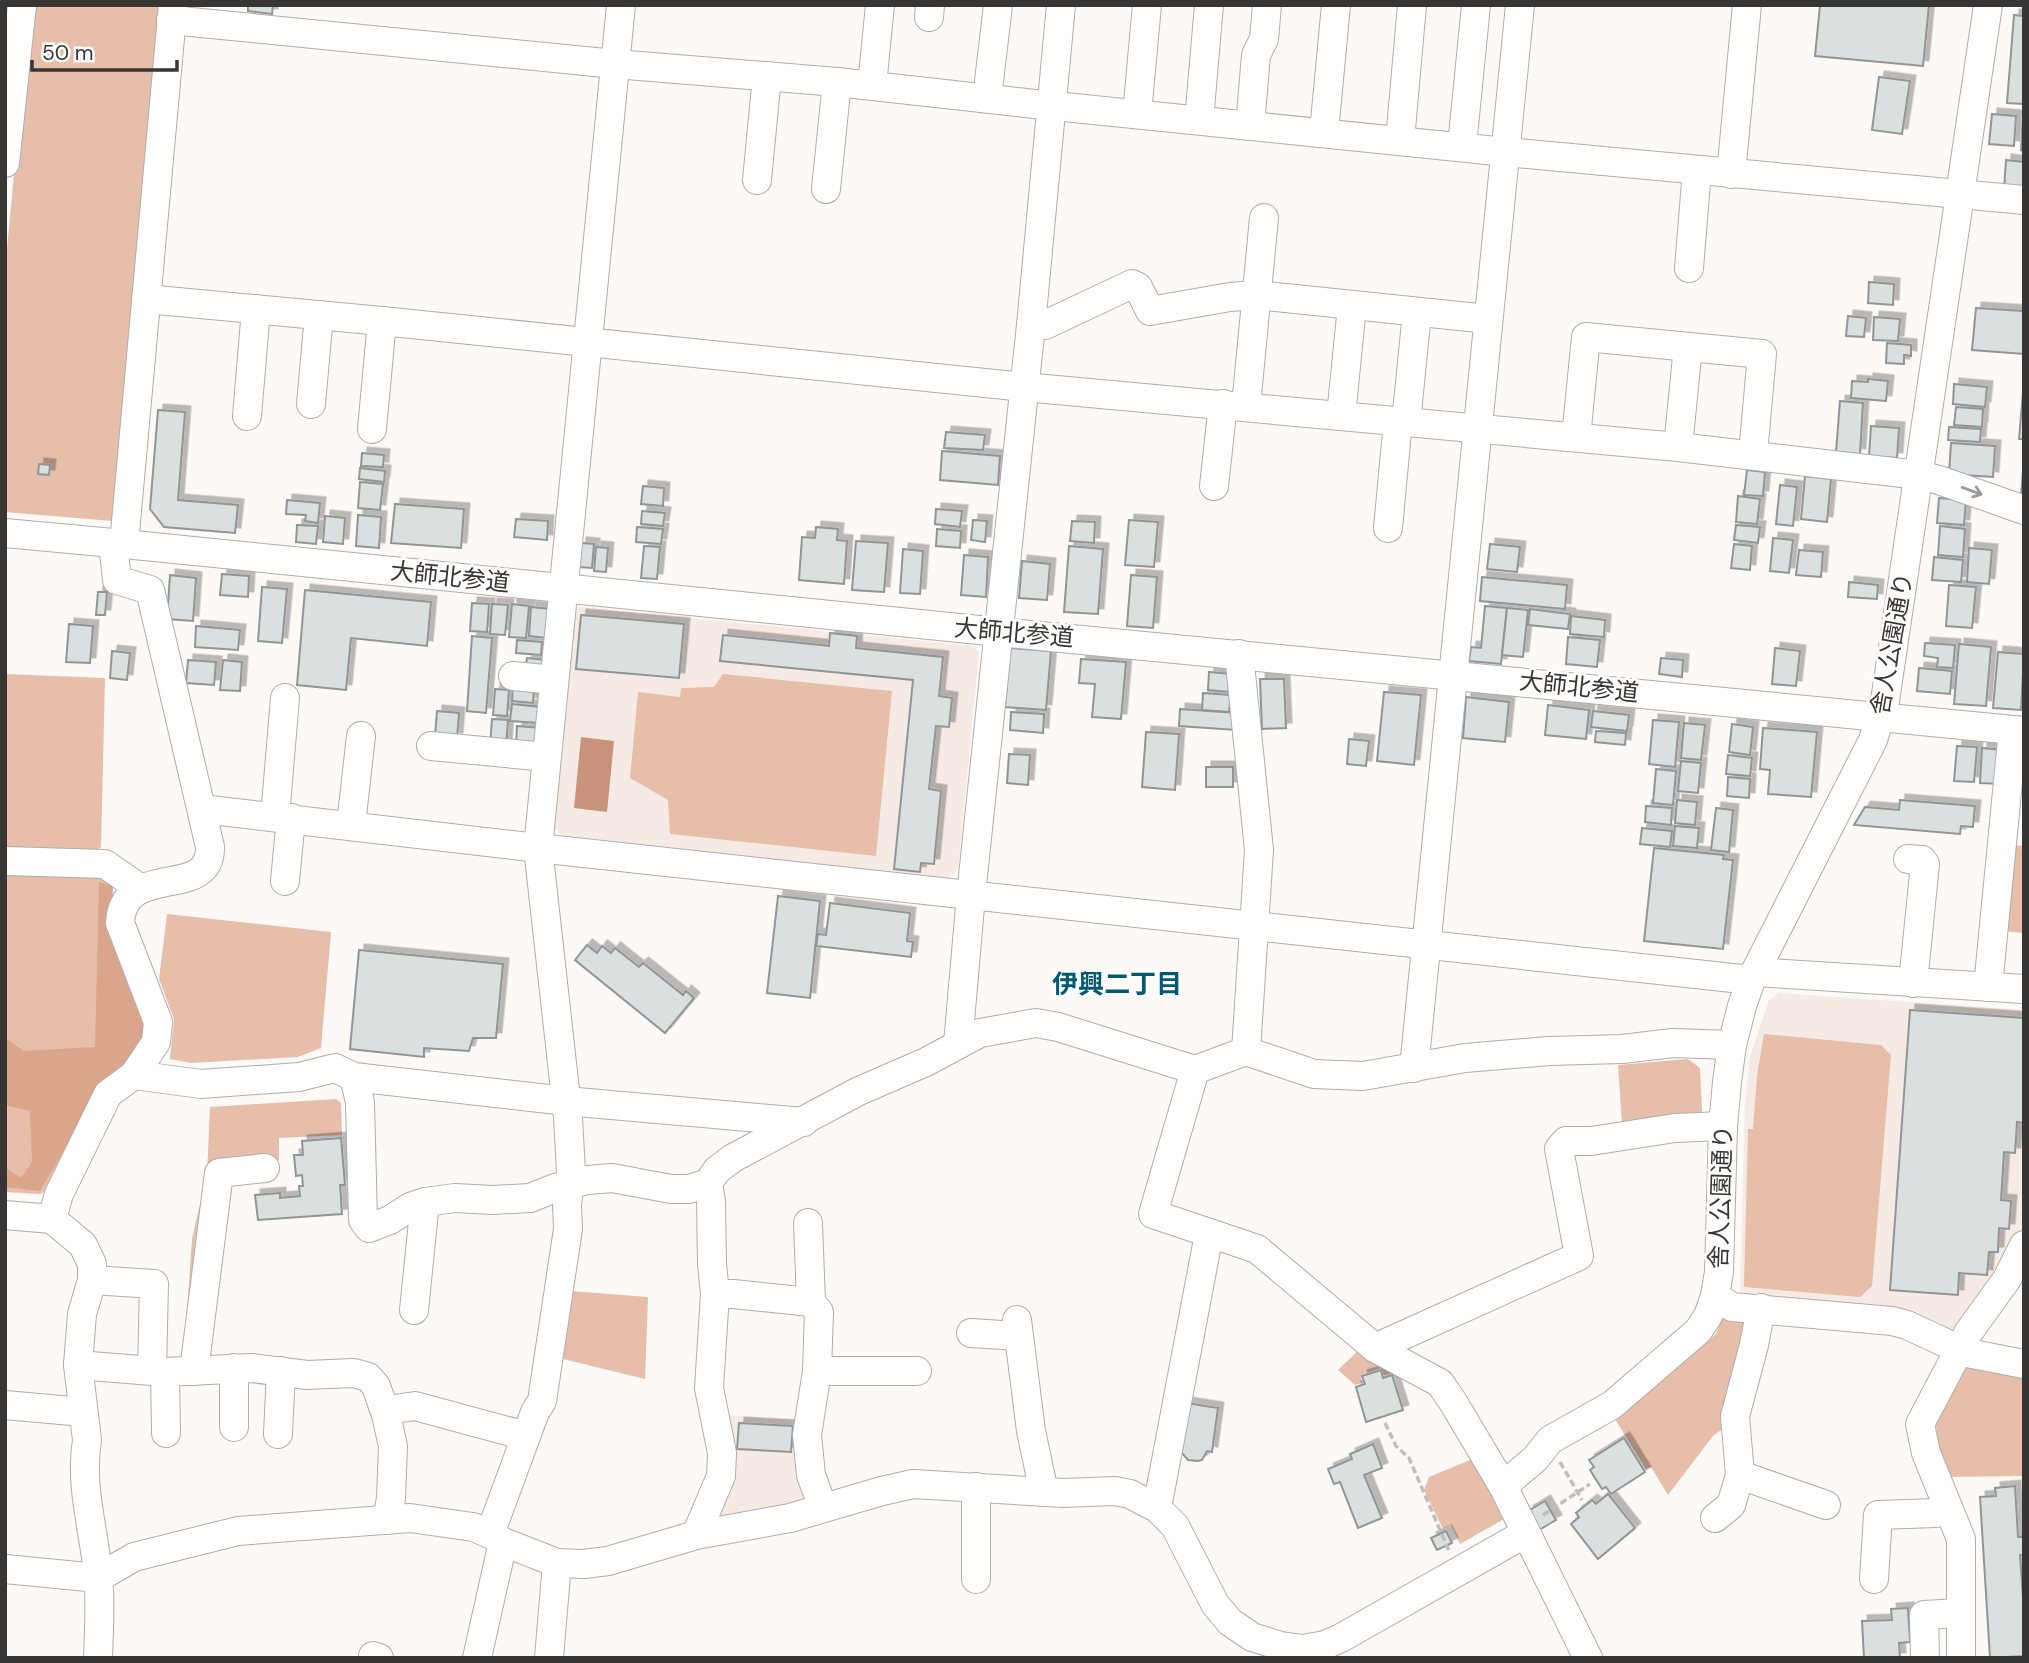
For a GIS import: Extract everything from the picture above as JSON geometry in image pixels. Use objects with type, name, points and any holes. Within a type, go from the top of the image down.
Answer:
[{"type":"street","points":[[5,163],[22,5]]},
{"type":"street","points":[[477,1658],[496,1538],[526,1436],[542,1401],[568,1229],[567,1205],[572,1173],[538,848],[621,5]]},
{"type":"street","points":[[872,86],[880,5]]},
{"type":"street","points":[[987,98],[998,5]]},
{"type":"street","points":[[958,1039],[1062,5]]},
{"type":"street","points":[[1137,114],[1147,5]]},
{"type":"street","points":[[1199,120],[1209,5]]},
{"type":"street","points":[[1250,126],[1256,55],[1264,39],[1267,5]]},
{"type":"street","points":[[1324,132],[1336,5]]},
{"type":"street","points":[[1400,141],[1412,5]]},
{"type":"street","points":[[1462,146],[1476,5]]},
{"type":"street","points":[[1414,1068],[1520,5]]},
{"type":"street","points":[[1731,174],[1747,5]]},
{"type":"street","name":"舎人公園通り","points":[[1503,1486],[1535,1459],[1548,1442],[1612,1405],[1698,1331],[1715,1296],[1720,1272],[1723,1126],[1732,1045],[1742,1006],[1753,976],[1873,740],[1881,717],[1890,674],[1987,5]]},
{"type":"street","points":[[52,1219],[59,1194],[108,1094],[134,1075],[156,1042],[158,1022],[120,923],[124,902],[141,889],[197,874],[206,867],[211,856],[150,590],[117,580],[172,13],[615,64],[837,82],[1506,152],[2024,200]]},
{"type":"street","points":[[757,180],[767,76]]},
{"type":"street","points":[[826,189],[837,82]]},
{"type":"street","points":[[1688,268],[1698,170]]},
{"type":"street","points":[[1214,486],[1235,405],[1256,295],[1264,218]]},
{"type":"street","points":[[1031,325],[1045,325],[1132,284],[1139,287],[1150,311],[1256,295],[1488,319]]},
{"type":"street","points":[[146,299],[1024,387],[1753,454],[1919,475],[2024,510]]},
{"type":"street","points":[[1341,416],[1352,306]]},
{"type":"street","points":[[247,416],[256,309]]},
{"type":"street","points":[[1388,528],[1417,313]]},
{"type":"street","points":[[311,404],[319,315]]},
{"type":"street","points":[[372,429],[382,321]]},
{"type":"street","points":[[1576,437],[1586,337],[1688,347],[1763,348],[1753,454]]},
{"type":"street","points":[[1678,447],[1688,347]]},
{"type":"street","name":"大師北参道","points":[[5,533],[2018,731]]},
{"type":"street","points":[[1239,654],[1259,850],[1246,1051]]},
{"type":"street","points":[[513,676],[554,680]]},
{"type":"street","points":[[285,698],[285,881]]},
{"type":"street","points":[[1988,987],[2018,731]]},
{"type":"street","points":[[351,825],[361,736]]},
{"type":"street","points":[[432,746],[546,757]]},
{"type":"street","points":[[202,809],[1425,944],[1753,976],[2024,989]]},
{"type":"street","points":[[1908,859],[1922,860],[1925,864],[1913,983]]},
{"type":"street","points":[[5,861],[104,864],[141,889]]},
{"type":"street","points":[[354,1077],[360,1102],[363,1220],[369,1227],[390,1220],[410,1206],[425,1202],[455,1198],[530,1198],[555,1188],[612,1178],[671,1189],[689,1189],[708,1183],[718,1170],[733,1158],[859,1091],[926,1062],[958,1039],[1036,1023],[1058,1027],[1195,1070],[1246,1051],[1314,1074],[1363,1076],[1465,1058],[1622,1049],[1673,1043],[1732,1045]]},
{"type":"street","points":[[134,1075],[201,1084],[299,1077],[335,1068],[354,1077],[565,1101],[804,1122]]},
{"type":"street","points":[[1195,1070],[1153,1214],[1257,1249],[1375,1348],[1440,1383],[1503,1486],[1533,1525],[1588,1658]]},
{"type":"street","points":[[1375,1348],[1578,1256],[1559,1149],[1566,1141],[1591,1142],[1675,1128],[1723,1126]]},
{"type":"street","points":[[194,1371],[219,1173],[265,1168]]},
{"type":"street","points":[[696,1535],[721,1476],[722,1466],[722,1453],[709,1388],[715,1294],[712,1201],[708,1183]]},
{"type":"street","points":[[414,1310],[425,1202]]},
{"type":"street","points":[[5,1215],[52,1219],[83,1245],[92,1264],[92,1280],[82,1314],[78,1364],[87,1440],[87,1511],[100,1591],[98,1658]]},
{"type":"street","points":[[808,1223],[811,1302],[819,1312],[817,1371],[807,1435],[811,1475],[823,1508]]},
{"type":"street","points":[[1157,1508],[1209,1234]]},
{"type":"street","points":[[1961,1658],[1961,1539],[1926,1453],[1920,1424],[1968,1332],[2007,1279],[2024,1245]]},
{"type":"street","points":[[92,1280],[154,1284],[158,1371],[166,1433]]},
{"type":"street","points":[[715,1294],[811,1302]]},
{"type":"street","points":[[1715,1296],[1732,1307],[1892,1321],[1960,1350],[2024,1364]]},
{"type":"street","points":[[1715,1518],[1731,1505],[1740,1475],[1735,1416],[1761,1308]]},
{"type":"street","points":[[971,1333],[1018,1328],[1031,1431],[1044,1492]]},
{"type":"street","points":[[78,1364],[158,1371],[252,1368],[307,1374],[355,1373],[368,1377],[376,1386],[393,1446],[387,1520]]},
{"type":"street","points":[[234,1368],[234,1427]]},
{"type":"street","points":[[278,1434],[281,1371]]},
{"type":"street","points":[[817,1371],[917,1371]]},
{"type":"street","points":[[5,1405],[83,1412]]},
{"type":"street","points":[[395,1409],[415,1406],[526,1436]]},
{"type":"street","points":[[1740,1475],[1826,1505]]},
{"type":"street","points":[[5,1569],[98,1578],[134,1557],[238,1531],[410,1518],[473,1527],[557,1563],[584,1564],[608,1561],[696,1535],[790,1518],[913,1484],[1063,1493],[1115,1491],[1130,1494],[1157,1508],[1175,1526],[1215,1604],[1230,1622],[1252,1637],[1281,1646],[1321,1652],[1533,1525]]},
{"type":"street","points":[[976,1487],[976,1580]]},
{"type":"street","points":[[1874,1579],[1878,1515],[1936,1513],[1948,1508]]},
{"type":"street","points":[[549,1658],[557,1563]]},
{"type":"street","points":[[1925,1658],[1924,1615],[1959,1613]]},
{"type":"path","points":[[1385,1423],[1396,1446],[1409,1458],[1451,1557]]},
{"type":"path","points":[[1548,1442],[1583,1500]]},
{"type":"path","points":[[1533,1525],[1590,1484]]},
{"type":"shaded area","points":[[30,5],[159,5],[112,521],[5,512],[5,270]]},
{"type":"shaded area","points":[[580,607],[974,646],[979,652],[958,870],[945,880],[562,835],[554,827],[574,611]]},
{"type":"shaded area","points":[[5,674],[105,678],[101,847],[92,854],[5,851]]},
{"type":"shaded area","points":[[723,674],[892,691],[876,856],[670,834],[668,800],[630,778],[638,692],[680,697],[681,688],[714,687]]},
{"type":"shaded area","points":[[581,737],[614,741],[607,812],[574,808]]},
{"type":"shaded area","points":[[2012,845],[2024,846],[2024,933],[2003,931]]},
{"type":"shaded area","points":[[5,871],[99,876],[110,885],[106,918],[120,1065],[47,1190],[40,1194],[5,1192]]},
{"type":"shaded area","points":[[99,882],[113,886],[112,917],[147,1023],[146,1039],[97,1094],[40,1191],[5,1187],[5,1167],[21,1178],[32,1162],[30,1111],[5,1105],[5,1037],[23,1051],[95,1047]]},
{"type":"shaded area","points":[[167,914],[331,932],[321,1048],[298,1057],[191,1063],[170,1059],[174,1019],[159,979]]},
{"type":"shaded area","points":[[1779,993],[2024,1010],[2024,1227],[2001,1275],[1956,1329],[1951,1330],[1909,1311],[1740,1294],[1745,1104],[1750,1057],[1769,1000]]},
{"type":"shaded area","points":[[1764,1034],[1881,1045],[1891,1055],[1872,1286],[1860,1297],[1744,1287],[1748,1129],[1753,1129],[1757,1075]]},
{"type":"shaded area","points":[[1688,1059],[1700,1068],[1702,1111],[1697,1116],[1622,1124],[1618,1065]]},
{"type":"shaded area","points":[[336,1099],[341,1103],[342,1135],[279,1138],[279,1160],[215,1170],[185,1341],[192,1239],[207,1173],[210,1107]]},
{"type":"shaded area","points":[[570,1291],[648,1297],[645,1379],[563,1359]]},
{"type":"shaded area","points":[[1723,1315],[1748,1317],[1729,1424],[1713,1436],[1668,1495],[1651,1467],[1646,1469],[1615,1419],[1716,1334]]},
{"type":"shaded area","points":[[1362,1347],[1399,1371],[1384,1375],[1381,1368],[1361,1375],[1362,1383],[1355,1385],[1338,1370]]},
{"type":"shaded area","points":[[1967,1366],[2024,1376],[2024,1476],[1950,1477],[1939,1449],[1935,1418]]},
{"type":"shaded area","points":[[723,1415],[804,1420],[811,1490],[791,1507],[726,1520],[714,1505]]},
{"type":"shaded area","points":[[1475,1458],[1504,1519],[1460,1544],[1451,1525],[1443,1529],[1424,1490],[1429,1477]]},
{"type":"building","points":[[248,5],[273,5],[272,14],[248,11]]},
{"type":"building","points":[[1820,5],[1929,5],[1923,66],[1815,56]]},
{"type":"building","points":[[2014,15],[2024,16],[2024,104],[2007,103]]},
{"type":"building","points":[[1879,77],[1910,81],[1902,134],[1872,130]]},
{"type":"building","points":[[1992,114],[2016,116],[2014,146],[1989,144]]},
{"type":"building","points":[[2024,117],[2024,151],[2021,150]]},
{"type":"building","points":[[2006,160],[2024,162],[2024,191],[2004,189]]},
{"type":"building","points":[[1869,282],[1894,284],[1893,305],[1868,303]]},
{"type":"building","points":[[1976,308],[2024,311],[2024,354],[1972,350]]},
{"type":"building","points":[[1848,316],[1866,318],[1864,337],[1846,336]]},
{"type":"building","points":[[1874,317],[1900,319],[1898,341],[1873,340]]},
{"type":"building","points":[[1887,343],[1911,345],[1911,356],[1904,355],[1904,364],[1886,363]]},
{"type":"building","points":[[1868,379],[1888,381],[1886,401],[1851,398],[1852,381],[1868,382]]},
{"type":"building","points":[[1954,384],[1987,387],[1985,407],[1953,404]]},
{"type":"building","points":[[2023,392],[2024,439],[2019,439]]},
{"type":"building","points":[[1840,401],[1863,403],[1860,454],[1836,452]]},
{"type":"building","points":[[1956,407],[1983,409],[1982,427],[1954,425]]},
{"type":"building","points":[[158,410],[185,412],[178,500],[238,505],[235,533],[164,527],[150,509]]},
{"type":"building","points":[[1871,426],[1899,428],[1897,458],[1869,456]]},
{"type":"building","points":[[1949,427],[1981,429],[1980,442],[1948,440]]},
{"type":"building","points":[[946,432],[985,435],[983,450],[944,448]]},
{"type":"building","points":[[1951,443],[1995,446],[1993,477],[1949,474]]},
{"type":"building","points":[[942,451],[1000,456],[998,485],[940,480]]},
{"type":"building","points":[[362,453],[384,455],[383,467],[361,466]]},
{"type":"building","points":[[2024,456],[2024,496],[2021,496]]},
{"type":"building","points":[[39,464],[50,465],[49,475],[38,474]]},
{"type":"building","points":[[360,468],[385,471],[384,482],[359,479]]},
{"type":"building","points":[[1747,470],[1765,472],[1763,496],[1744,495]]},
{"type":"building","points":[[1805,476],[1831,479],[1827,522],[1801,519]]},
{"type":"building","points":[[360,482],[383,484],[380,510],[358,508]]},
{"type":"building","points":[[1780,485],[1797,487],[1793,526],[1776,524]]},
{"type":"building","points":[[643,486],[664,488],[663,506],[641,504]]},
{"type":"building","points":[[1738,496],[1760,499],[1757,524],[1736,522]]},
{"type":"building","points":[[1939,498],[1966,500],[1964,525],[1937,523]]},
{"type":"building","points":[[287,500],[320,503],[318,523],[305,521],[306,515],[286,514]]},
{"type":"building","points":[[395,504],[464,509],[461,548],[391,543]]},
{"type":"building","points":[[936,509],[962,511],[960,527],[935,524]]},
{"type":"building","points":[[642,511],[665,513],[663,526],[641,524]]},
{"type":"building","points":[[358,515],[381,517],[379,548],[356,546]]},
{"type":"building","points":[[325,516],[345,518],[343,544],[323,542]]},
{"type":"building","points":[[516,519],[548,521],[547,540],[514,537]]},
{"type":"building","points":[[973,520],[987,521],[985,542],[971,540]]},
{"type":"building","points":[[1129,520],[1158,522],[1154,567],[1125,565]]},
{"type":"building","points":[[1072,521],[1095,522],[1094,543],[1070,541]]},
{"type":"building","points":[[297,525],[318,526],[316,544],[296,542]]},
{"type":"building","points":[[1736,525],[1760,527],[1758,543],[1734,540]]},
{"type":"building","points":[[1940,526],[1965,529],[1963,557],[1938,555]]},
{"type":"building","points":[[637,527],[663,529],[661,544],[636,542]]},
{"type":"building","points":[[816,527],[838,529],[837,540],[847,541],[844,584],[799,580],[802,537],[815,538]]},
{"type":"building","points":[[937,529],[961,531],[960,548],[936,546]]},
{"type":"building","points":[[1773,538],[1793,540],[1789,573],[1770,571]]},
{"type":"building","points":[[856,541],[888,543],[884,592],[852,590]]},
{"type":"building","points":[[581,543],[594,544],[592,568],[579,567]]},
{"type":"building","points":[[1490,544],[1520,547],[1517,572],[1487,569]]},
{"type":"building","points":[[1734,544],[1752,546],[1750,570],[1731,568]]},
{"type":"building","points":[[644,546],[660,547],[657,579],[641,578]]},
{"type":"building","points":[[1069,546],[1103,549],[1098,614],[1064,612]]},
{"type":"building","points":[[596,547],[608,548],[606,572],[594,571]]},
{"type":"building","points":[[1969,548],[1992,550],[1989,584],[1967,582]]},
{"type":"building","points":[[903,549],[923,551],[920,594],[900,593]]},
{"type":"building","points":[[1799,550],[1823,552],[1821,577],[1796,575]]},
{"type":"building","points":[[964,555],[988,557],[986,597],[961,595]]},
{"type":"building","points":[[1934,557],[1963,560],[1961,582],[1932,580]]},
{"type":"building","points":[[1022,561],[1050,564],[1047,600],[1019,598]]},
{"type":"building","points":[[222,574],[249,576],[248,597],[220,595]]},
{"type":"building","points":[[170,575],[196,578],[193,621],[167,619]]},
{"type":"building","points":[[1131,575],[1157,577],[1153,628],[1127,626]]},
{"type":"building","points":[[1482,577],[1567,585],[1565,609],[1480,601]]},
{"type":"building","points":[[1849,582],[1878,585],[1877,599],[1848,597]]},
{"type":"building","points":[[1949,585],[1976,587],[1972,628],[1946,626]]},
{"type":"building","points":[[262,587],[287,589],[282,643],[258,641]]},
{"type":"building","points":[[305,590],[431,602],[427,646],[351,638],[346,690],[297,685]]},
{"type":"building","points":[[98,592],[107,592],[105,615],[96,615]]},
{"type":"building","points":[[472,603],[489,604],[487,632],[470,631]]},
{"type":"building","points":[[492,604],[508,605],[505,635],[490,634]]},
{"type":"building","points":[[512,604],[529,606],[526,638],[509,637]]},
{"type":"building","points":[[1485,606],[1507,608],[1501,664],[1469,661],[1471,647],[1481,648]]},
{"type":"building","points":[[531,607],[550,609],[548,638],[529,636]]},
{"type":"building","points":[[1507,608],[1528,610],[1523,657],[1502,655]]},
{"type":"building","points":[[1530,609],[1570,614],[1568,629],[1528,625]]},
{"type":"building","points":[[581,615],[684,624],[679,678],[576,669]]},
{"type":"building","points":[[1571,616],[1605,620],[1604,637],[1570,634]]},
{"type":"building","points":[[69,624],[93,626],[90,663],[66,662]]},
{"type":"building","points":[[196,626],[240,630],[238,650],[195,647]]},
{"type":"building","points":[[830,633],[857,636],[856,648],[943,657],[939,696],[952,698],[949,727],[936,726],[929,789],[941,791],[934,864],[921,863],[920,872],[894,869],[913,680],[720,661],[723,635],[829,646]]},
{"type":"building","points":[[472,636],[492,638],[486,713],[467,711]]},
{"type":"building","points":[[1568,637],[1600,640],[1597,667],[1566,664]]},
{"type":"building","points":[[517,640],[542,642],[541,655],[516,653]]},
{"type":"building","points":[[1925,643],[1955,645],[1953,668],[1937,667],[1938,658],[1924,656]]},
{"type":"building","points":[[1959,644],[1991,647],[1986,706],[1954,704]]},
{"type":"building","points":[[1010,648],[1051,651],[1046,710],[1005,707]]},
{"type":"building","points":[[1775,648],[1800,651],[1796,686],[1772,684]]},
{"type":"building","points":[[112,651],[130,653],[127,680],[110,678]]},
{"type":"building","points":[[1998,652],[2024,654],[2021,710],[1993,708]]},
{"type":"building","points":[[527,658],[547,660],[546,675],[525,673]]},
{"type":"building","points":[[1661,658],[1683,660],[1682,677],[1659,674]]},
{"type":"building","points":[[1081,659],[1126,662],[1121,719],[1092,717],[1095,684],[1079,683]]},
{"type":"building","points":[[188,660],[216,662],[214,685],[186,683]]},
{"type":"building","points":[[223,660],[242,662],[240,691],[220,690]]},
{"type":"building","points":[[1919,668],[1952,671],[1950,694],[1917,691]]},
{"type":"building","points":[[1209,672],[1231,674],[1230,692],[1208,690]]},
{"type":"building","points":[[1260,679],[1284,679],[1286,728],[1262,729]]},
{"type":"building","points":[[513,684],[534,686],[533,703],[512,701]]},
{"type":"building","points":[[495,689],[509,690],[507,716],[493,715]]},
{"type":"building","points":[[1384,692],[1421,695],[1414,765],[1377,761]]},
{"type":"building","points":[[1203,693],[1231,695],[1229,712],[1202,710]]},
{"type":"building","points":[[1466,697],[1509,702],[1505,742],[1463,738]]},
{"type":"building","points":[[512,704],[541,707],[540,723],[510,721]]},
{"type":"building","points":[[1548,705],[1589,710],[1586,739],[1545,735]]},
{"type":"building","points":[[1180,709],[1237,713],[1236,730],[1179,726]]},
{"type":"building","points":[[437,711],[459,713],[457,738],[435,736]]},
{"type":"building","points":[[1593,711],[1629,715],[1627,731],[1591,727]]},
{"type":"building","points":[[1011,712],[1044,714],[1043,733],[1010,730]]},
{"type":"building","points":[[492,719],[508,720],[506,747],[490,746]]},
{"type":"building","points":[[1653,720],[1679,722],[1675,767],[1649,764]]},
{"type":"building","points":[[1684,723],[1705,725],[1701,760],[1681,758]]},
{"type":"building","points":[[1732,724],[1753,727],[1750,755],[1729,752]]},
{"type":"building","points":[[517,726],[541,728],[539,748],[516,746]]},
{"type":"building","points":[[1763,728],[1817,732],[1811,797],[1768,794],[1770,770],[1760,769]]},
{"type":"building","points":[[1596,731],[1626,733],[1625,745],[1595,742]]},
{"type":"building","points":[[1146,732],[1179,734],[1175,790],[1142,787]]},
{"type":"building","points":[[1349,739],[1369,741],[1366,766],[1347,764]]},
{"type":"building","points":[[1957,746],[1977,747],[1974,782],[1954,781]]},
{"type":"building","points":[[1982,748],[2003,750],[2001,784],[1980,783]]},
{"type":"building","points":[[1009,754],[1030,755],[1028,785],[1007,783]]},
{"type":"building","points":[[1728,755],[1752,758],[1750,776],[1726,774]]},
{"type":"building","points":[[1681,761],[1701,763],[1698,793],[1678,791]]},
{"type":"building","points":[[1206,767],[1233,767],[1233,787],[1206,787]]},
{"type":"building","points":[[1656,769],[1676,771],[1673,805],[1653,803]]},
{"type":"building","points":[[1728,777],[1750,779],[1749,798],[1727,796]]},
{"type":"building","points":[[1677,800],[1697,802],[1695,825],[1675,823]]},
{"type":"building","points":[[1900,800],[1975,806],[1973,827],[1961,826],[1960,834],[1854,825],[1865,807],[1899,810]]},
{"type":"building","points":[[1646,806],[1672,808],[1671,825],[1645,822]]},
{"type":"building","points":[[1716,808],[1733,810],[1729,852],[1711,850]]},
{"type":"building","points":[[1675,826],[1699,828],[1697,848],[1673,846]]},
{"type":"building","points":[[1642,828],[1672,831],[1670,847],[1640,844]]},
{"type":"building","points":[[1654,848],[1724,855],[1723,859],[1733,860],[1723,949],[1644,941]]},
{"type":"building","points":[[778,896],[820,901],[810,998],[767,993]]},
{"type":"building","points":[[830,903],[910,913],[907,941],[913,942],[911,957],[816,946],[818,934],[826,935]]},
{"type":"building","points":[[587,945],[597,953],[602,946],[611,953],[615,948],[639,967],[643,963],[683,995],[686,991],[694,998],[665,1033],[575,960]]},
{"type":"building","points":[[359,950],[503,964],[496,1038],[473,1038],[469,1051],[424,1048],[424,1057],[350,1049]]},
{"type":"building","points":[[1910,1010],[2024,1018],[2024,1123],[2017,1122],[2015,1153],[2004,1152],[2001,1200],[2011,1201],[2009,1229],[1999,1228],[1998,1252],[1989,1252],[1987,1275],[1959,1273],[1958,1295],[1890,1290]]},
{"type":"building","points":[[341,1138],[345,1185],[340,1185],[342,1214],[258,1220],[255,1195],[280,1193],[280,1198],[300,1196],[302,1175],[296,1176],[294,1155],[303,1155],[302,1141]]},
{"type":"building","points":[[1381,1370],[1383,1378],[1392,1375],[1403,1410],[1366,1422],[1356,1387],[1365,1384],[1362,1376]]},
{"type":"building","points":[[1186,1403],[1218,1408],[1212,1452],[1207,1451],[1202,1460],[1198,1461],[1188,1460],[1181,1452]]},
{"type":"building","points":[[739,1423],[793,1426],[791,1452],[737,1449]]},
{"type":"building","points":[[1624,1438],[1645,1472],[1611,1494],[1606,1487],[1602,1489],[1590,1470],[1594,1467],[1589,1460]]},
{"type":"building","points":[[1373,1444],[1382,1468],[1364,1475],[1382,1518],[1358,1528],[1340,1482],[1334,1484],[1328,1469],[1352,1459],[1350,1454]]},
{"type":"building","points":[[2015,1486],[2018,1537],[2024,1537],[2024,1555],[2020,1555],[2024,1656],[1990,1658],[1980,1497],[1996,1496],[1995,1488]]},
{"type":"building","points":[[1608,1494],[1635,1528],[1598,1559],[1571,1524],[1579,1517],[1576,1513],[1592,1500],[1596,1504]]},
{"type":"building","points":[[1545,1501],[1556,1520],[1539,1530],[1528,1511]]},
{"type":"building","points":[[1446,1531],[1452,1543],[1437,1550],[1431,1538]]},
{"type":"building","points":[[1908,1608],[1910,1642],[1899,1643],[1900,1658],[1864,1658],[1862,1621],[1892,1620],[1891,1609]]},
{"type":"district","name":"伊興二丁目","points":[[1117,984]]}]
